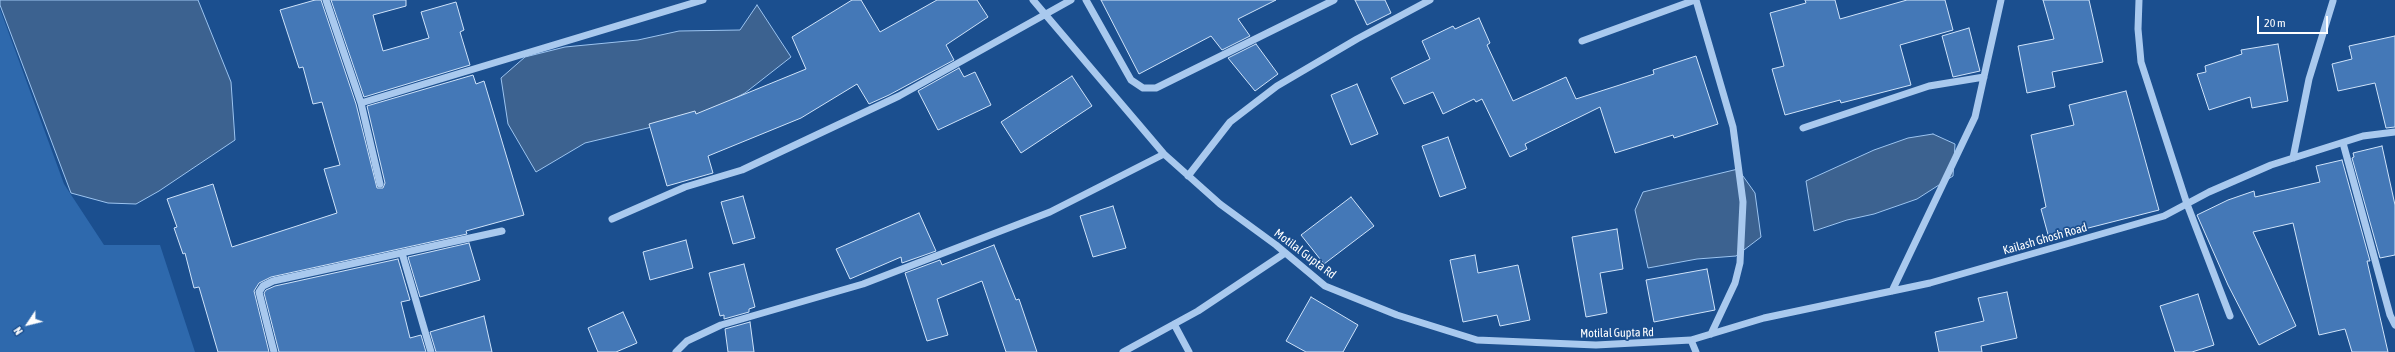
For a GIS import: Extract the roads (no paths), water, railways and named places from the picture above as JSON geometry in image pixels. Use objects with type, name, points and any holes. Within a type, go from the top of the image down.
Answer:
[{"type":"street","points":[[326,0],[361,103],[380,184]]},
{"type":"street","points":[[361,103],[703,0]]},
{"type":"street","name":"Motilal Gupta Rd","points":[[1034,0],[1164,154],[1220,204],[1285,253],[1325,286],[1397,315],[1477,340],[1618,345],[1691,340]]},
{"type":"street","points":[[612,219],[685,187],[742,170],[891,99],[1072,0]]},
{"type":"street","points":[[1086,0],[1130,80],[1143,88],[1156,88],[1334,0]]},
{"type":"street","points":[[1188,176],[1230,122],[1277,86],[1357,39],[1430,0]]},
{"type":"street","points":[[1582,41],[1696,0],[1733,128],[1743,202],[1740,263],[1735,283],[1711,334]]},
{"type":"street","points":[[1892,292],[1975,117],[2001,0]]},
{"type":"street","points":[[2139,0],[2138,29],[2141,62],[2187,204],[2230,316]]},
{"type":"street","points":[[2293,158],[2309,79],[2333,1]]},
{"type":"street","points":[[1802,128],[1929,86],[1984,77]]},
{"type":"street","name":"Kailash Ghosh Road","points":[[1691,340],[1764,318],[1930,283],[2164,216],[2229,183],[2293,158],[2363,136],[2395,132]]},
{"type":"street","points":[[2343,143],[2390,315],[2395,325]]},
{"type":"street","points":[[676,352],[687,341],[721,324],[863,284],[1050,212],[1164,154]]},
{"type":"street","points":[[274,352],[259,292],[263,286],[274,281],[502,232]]},
{"type":"street","points":[[402,253],[431,352]]},
{"type":"street","points":[[1123,352],[1198,311],[1285,253]]},
{"type":"street","points":[[1174,324],[1189,352]]},
{"type":"street","points":[[1691,340],[1696,352]]}]
